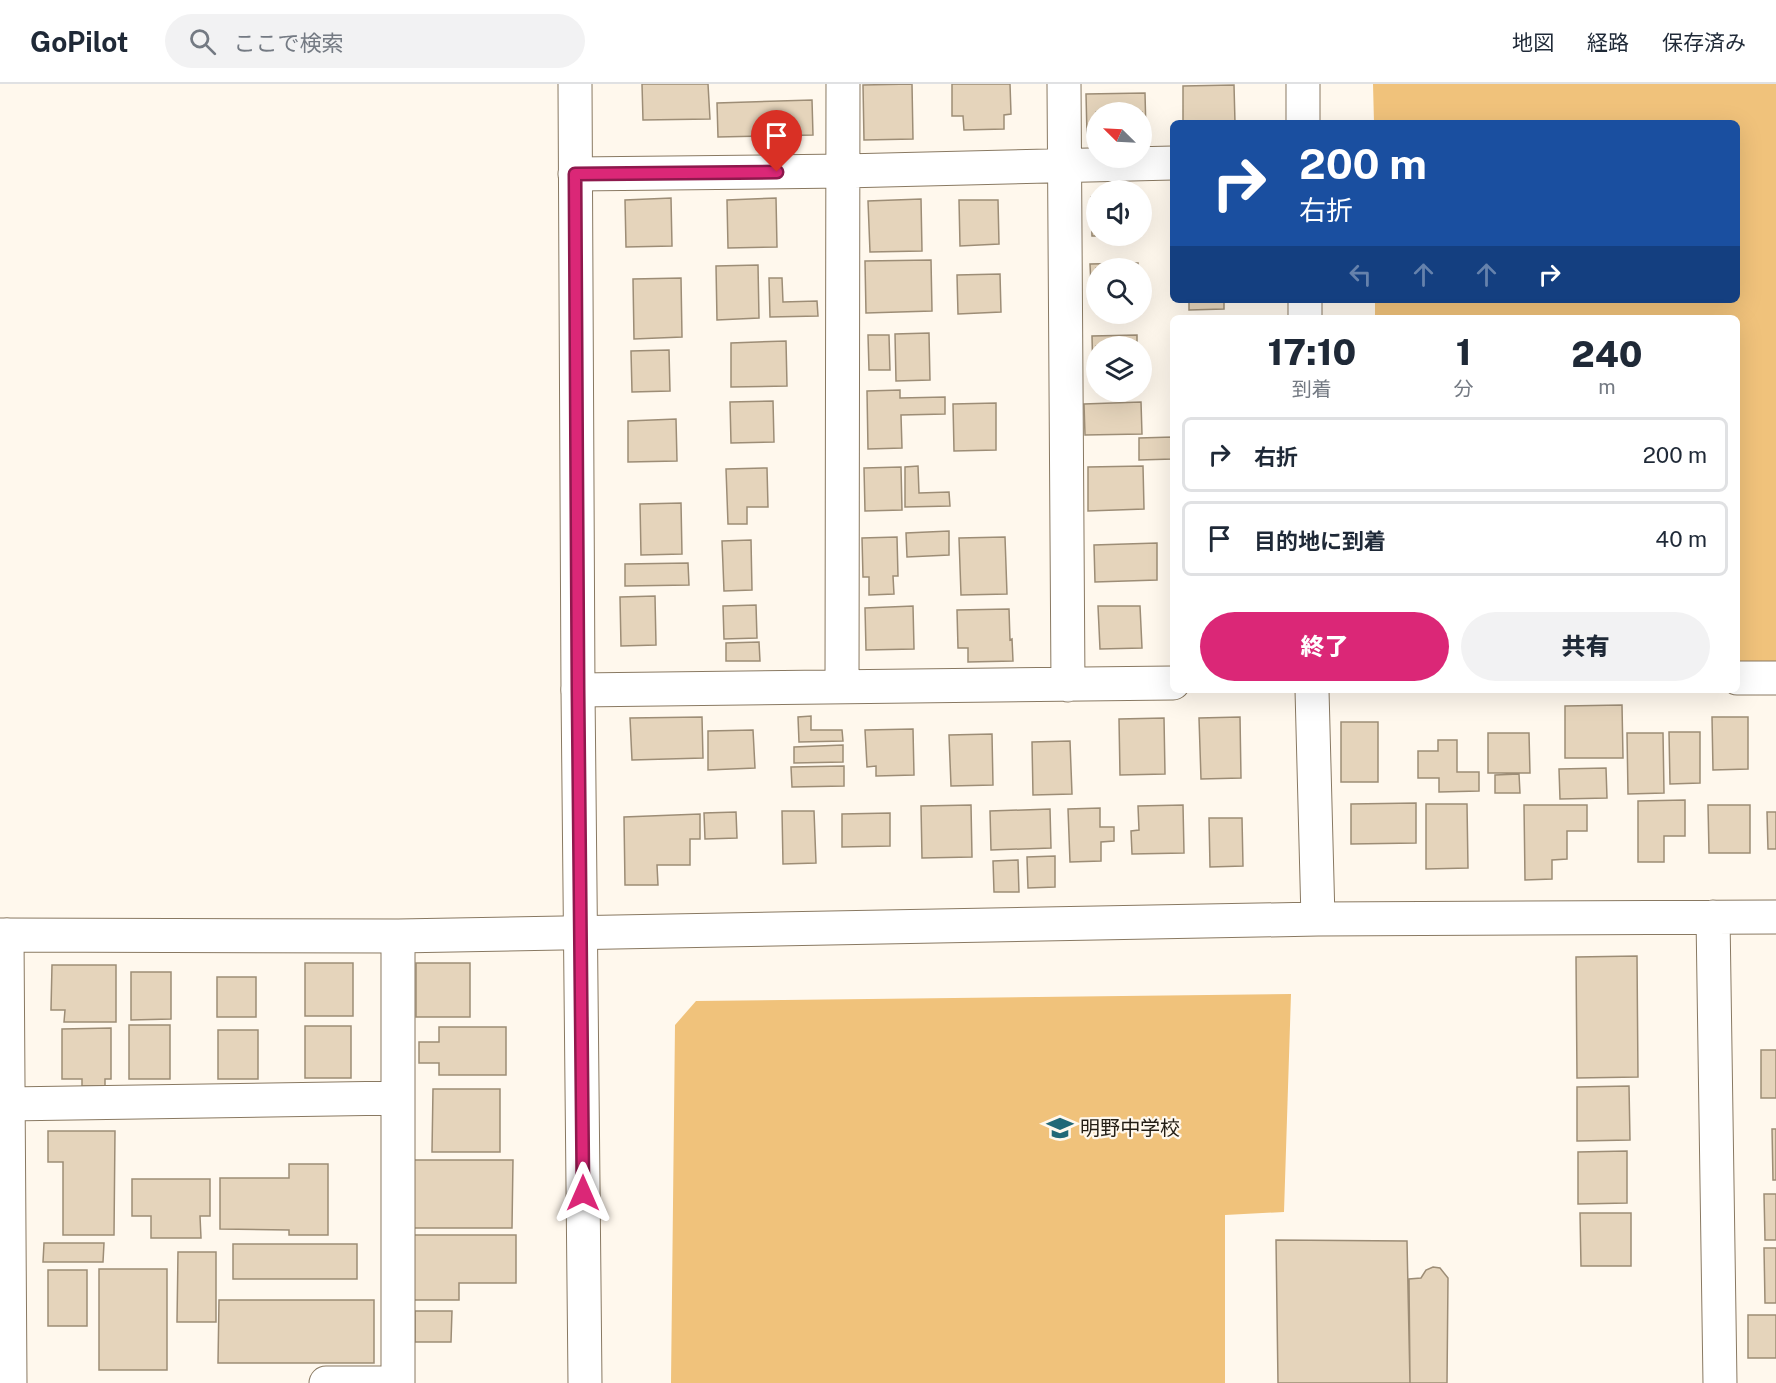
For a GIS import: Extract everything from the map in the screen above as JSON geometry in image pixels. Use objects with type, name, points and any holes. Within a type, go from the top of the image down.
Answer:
[{"type":"street","points":[[575,84],[585,1383]]},
{"type":"street","points":[[842,686],[843,84]]},
{"type":"street","points":[[1064,84],[1068,685]]},
{"type":"street","points":[[1303,84],[1303,120]]},
{"type":"street","points":[[575,174],[844,171],[1170,163]]},
{"type":"street","points":[[1740,678],[1776,678]]},
{"type":"street","points":[[578,690],[1170,683]]},
{"type":"street","points":[[1312,693],[1318,919]]},
{"type":"street","points":[[1713,917],[1720,1383]]},
{"type":"street","points":[[10,1383],[3,935],[398,936],[1318,919],[1776,917]]},
{"type":"street","points":[[326,1383],[398,1383],[398,936]]},
{"type":"street","points":[[5,1117],[398,1098]]},
{"type":"shaded area","points":[[1373,84],[1776,84],[1776,662],[1740,662],[1740,315],[1375,315],[1375,303],[1740,303],[1740,120],[1374,120]]},
{"type":"shaded area","name":"明野中学校","points":[[1291,994],[1284,1212],[1225,1215],[1225,1383],[671,1383],[675,1025],[696,1001]]},
{"type":"building","points":[[642,84],[708,84],[710,119],[643,120]]},
{"type":"building","points":[[912,84],[913,139],[864,140],[863,85]]},
{"type":"building","points":[[952,84],[1010,84],[1011,114],[1004,115],[1004,129],[964,130],[963,116],[952,116]]},
{"type":"building","points":[[1234,85],[1235,120],[1183,120],[1183,86]]},
{"type":"building","points":[[1145,93],[1145,102],[1086,102],[1086,94]]},
{"type":"building","points":[[812,100],[813,135],[718,137],[717,103]]},
{"type":"building","points":[[671,198],[672,246],[626,247],[625,200]]},
{"type":"building","points":[[776,198],[777,247],[728,248],[727,200]]},
{"type":"building","points":[[921,199],[922,251],[870,252],[868,201]]},
{"type":"building","points":[[959,200],[998,200],[999,244],[960,246]]},
{"type":"building","points":[[931,260],[932,311],[866,313],[865,261]]},
{"type":"building","points":[[758,265],[759,318],[717,320],[716,266]]},
{"type":"building","points":[[1000,274],[1001,312],[958,314],[957,275]]},
{"type":"building","points":[[681,278],[682,337],[634,339],[633,279]]},
{"type":"building","points":[[769,278],[782,278],[783,302],[817,301],[818,316],[770,317]]},
{"type":"building","points":[[1189,303],[1224,303],[1224,309],[1189,310]]},
{"type":"building","points":[[929,333],[930,380],[896,381],[895,334]]},
{"type":"building","points":[[868,335],[889,335],[890,370],[869,370]]},
{"type":"building","points":[[786,341],[787,386],[731,387],[731,343]]},
{"type":"building","points":[[669,350],[670,391],[632,392],[631,351]]},
{"type":"building","points":[[900,390],[900,398],[945,397],[945,414],[901,415],[902,448],[868,449],[867,391]]},
{"type":"building","points":[[773,401],[774,442],[731,443],[730,402]]},
{"type":"building","points":[[1141,402],[1142,434],[1085,435],[1084,404]]},
{"type":"building","points":[[996,403],[996,450],[954,451],[953,404]]},
{"type":"building","points":[[676,419],[677,461],[628,462],[628,421]]},
{"type":"building","points":[[1170,437],[1170,459],[1139,460],[1139,438]]},
{"type":"building","points":[[918,466],[919,493],[949,492],[950,506],[905,507],[905,467]]},
{"type":"building","points":[[1143,466],[1144,509],[1088,511],[1088,467]]},
{"type":"building","points":[[901,467],[902,510],[865,511],[864,468]]},
{"type":"building","points":[[767,468],[768,507],[747,507],[747,524],[728,524],[726,469]]},
{"type":"building","points":[[681,503],[682,554],[641,555],[640,504]]},
{"type":"building","points":[[949,531],[949,555],[907,557],[906,533]]},
{"type":"building","points":[[897,537],[898,576],[893,576],[894,594],[869,595],[869,577],[863,577],[862,538]]},
{"type":"building","points":[[1005,537],[1007,594],[961,595],[959,538]]},
{"type":"building","points":[[751,540],[752,590],[724,591],[722,541]]},
{"type":"building","points":[[1157,543],[1157,580],[1095,582],[1094,545]]},
{"type":"building","points":[[688,563],[689,585],[625,586],[625,564]]},
{"type":"building","points":[[655,596],[656,645],[621,646],[620,597]]},
{"type":"building","points":[[756,605],[757,638],[724,639],[723,606]]},
{"type":"building","points":[[913,606],[914,649],[866,650],[865,608]]},
{"type":"building","points":[[1098,606],[1140,606],[1142,648],[1100,649]]},
{"type":"building","points":[[1009,609],[1013,661],[968,662],[968,648],[958,648],[957,610]]},
{"type":"building","points":[[759,642],[760,661],[726,661],[726,643]]},
{"type":"building","points":[[1622,705],[1623,758],[1565,758],[1565,706]]},
{"type":"building","points":[[811,716],[811,730],[842,730],[843,741],[799,742],[798,717]]},
{"type":"building","points":[[702,717],[703,758],[632,760],[630,718]]},
{"type":"building","points":[[1240,717],[1241,778],[1201,779],[1199,718]]},
{"type":"building","points":[[1712,717],[1748,717],[1748,769],[1713,770]]},
{"type":"building","points":[[1164,718],[1165,774],[1120,775],[1119,719]]},
{"type":"building","points":[[1341,722],[1378,722],[1378,782],[1341,782]]},
{"type":"building","points":[[913,729],[914,775],[876,776],[876,766],[867,767],[865,730]]},
{"type":"building","points":[[753,730],[755,768],[708,770],[708,731]]},
{"type":"building","points":[[1669,732],[1700,732],[1700,783],[1670,784]]},
{"type":"building","points":[[1488,733],[1529,733],[1530,773],[1488,773]]},
{"type":"building","points":[[1627,733],[1663,733],[1664,793],[1628,794]]},
{"type":"building","points":[[992,734],[993,785],[951,786],[949,735]]},
{"type":"building","points":[[1438,740],[1457,740],[1457,772],[1479,772],[1479,791],[1439,792],[1439,778],[1418,778],[1418,751],[1438,751]]},
{"type":"building","points":[[1070,741],[1072,794],[1033,795],[1032,742]]},
{"type":"building","points":[[843,745],[843,762],[794,763],[794,747]]},
{"type":"building","points":[[844,766],[844,786],[792,787],[791,767]]},
{"type":"building","points":[[1606,768],[1607,798],[1560,799],[1559,769]]},
{"type":"building","points":[[1519,774],[1520,793],[1495,793],[1495,775]]},
{"type":"building","points":[[1685,800],[1685,836],[1664,836],[1664,862],[1638,862],[1638,801]]},
{"type":"building","points":[[1416,803],[1416,843],[1351,844],[1351,804]]},
{"type":"building","points":[[1426,804],[1467,804],[1468,868],[1426,869]]},
{"type":"building","points":[[971,805],[972,857],[922,858],[921,806]]},
{"type":"building","points":[[1183,805],[1184,853],[1132,854],[1131,831],[1139,830],[1138,806]]},
{"type":"building","points":[[1524,805],[1587,805],[1587,831],[1567,831],[1567,859],[1552,860],[1552,879],[1525,880]]},
{"type":"building","points":[[1708,805],[1750,805],[1750,853],[1709,853]]},
{"type":"building","points":[[1100,808],[1100,827],[1114,827],[1114,841],[1101,842],[1101,861],[1070,862],[1068,809]]},
{"type":"building","points":[[1050,809],[1051,848],[991,850],[990,811]]},
{"type":"building","points":[[782,811],[814,811],[816,863],[783,864]]},
{"type":"building","points":[[736,812],[737,838],[705,839],[704,813]]},
{"type":"building","points":[[1767,812],[1776,812],[1776,849],[1768,849]]},
{"type":"building","points":[[890,813],[890,846],[842,847],[842,814]]},
{"type":"building","points":[[700,814],[700,839],[690,839],[690,865],[657,865],[658,885],[625,885],[624,817]]},
{"type":"building","points":[[1209,818],[1242,818],[1243,866],[1210,867]]},
{"type":"building","points":[[1055,856],[1055,887],[1028,888],[1027,857]]},
{"type":"building","points":[[1018,860],[1019,892],[994,892],[993,861]]},
{"type":"building","points":[[1637,956],[1638,1077],[1577,1078],[1576,957]]},
{"type":"building","points":[[305,963],[353,963],[353,1016],[305,1016]]},
{"type":"building","points":[[416,963],[470,963],[470,1017],[416,1017]]},
{"type":"building","points":[[52,965],[116,965],[116,1022],[64,1022],[65,1010],[51,1010]]},
{"type":"building","points":[[131,972],[171,972],[171,1019],[131,1020]]},
{"type":"building","points":[[217,977],[256,977],[256,1017],[217,1017]]},
{"type":"building","points":[[129,1025],[170,1025],[170,1079],[129,1079]]},
{"type":"building","points":[[305,1026],[351,1026],[351,1078],[305,1078]]},
{"type":"building","points":[[439,1027],[506,1027],[506,1075],[439,1075],[439,1063],[419,1063],[419,1042],[439,1042]]},
{"type":"building","points":[[111,1028],[111,1079],[105,1079],[105,1086],[82,1086],[82,1079],[62,1079],[62,1029]]},
{"type":"building","points":[[218,1030],[258,1030],[258,1079],[218,1079]]},
{"type":"building","points":[[1761,1050],[1776,1050],[1776,1098],[1761,1098]]},
{"type":"building","points":[[1629,1086],[1630,1140],[1577,1141],[1577,1087]]},
{"type":"building","points":[[433,1089],[500,1089],[500,1152],[432,1152]]},
{"type":"building","points":[[1772,1129],[1776,1129],[1776,1180],[1773,1180]]},
{"type":"building","points":[[48,1131],[115,1131],[114,1235],[63,1235],[63,1162],[48,1162]]},
{"type":"building","points":[[1627,1151],[1627,1203],[1578,1204],[1578,1152]]},
{"type":"building","points":[[412,1160],[513,1160],[512,1228],[412,1228]]},
{"type":"building","points":[[289,1164],[328,1164],[328,1235],[289,1235],[289,1230],[220,1229],[220,1178],[289,1178]]},
{"type":"building","points":[[132,1179],[210,1179],[210,1216],[200,1216],[201,1238],[151,1238],[151,1216],[132,1216]]},
{"type":"building","points":[[1764,1194],[1776,1194],[1776,1240],[1765,1240]]},
{"type":"building","points":[[1580,1213],[1631,1213],[1631,1266],[1581,1266]]},
{"type":"building","points":[[414,1235],[516,1235],[516,1283],[459,1283],[459,1300],[414,1300]]},
{"type":"building","points":[[1276,1240],[1407,1241],[1410,1383],[1278,1383]]},
{"type":"building","points":[[44,1243],[104,1243],[103,1262],[43,1262]]},
{"type":"building","points":[[233,1244],[357,1244],[357,1279],[233,1279]]},
{"type":"building","points":[[1764,1248],[1776,1248],[1776,1303],[1765,1303]]},
{"type":"building","points":[[178,1252],[216,1252],[216,1322],[177,1322]]},
{"type":"building","points":[[1433,1267],[1440,1268],[1448,1278],[1447,1383],[1410,1383],[1409,1279],[1421,1278],[1426,1270]]},
{"type":"building","points":[[99,1269],[167,1269],[167,1370],[99,1370]]},
{"type":"building","points":[[48,1270],[87,1270],[87,1326],[48,1326]]},
{"type":"building","points":[[219,1300],[374,1300],[374,1363],[218,1363]]},
{"type":"building","points":[[415,1311],[452,1311],[451,1342],[415,1342]]},
{"type":"building","points":[[1748,1315],[1776,1315],[1776,1358],[1748,1358]]},
{"type":"place","name":"明野中学校","points":[[1060,1128]]},
{"type":"route","points":[[583,1193],[575,174],[777,172]]}]
